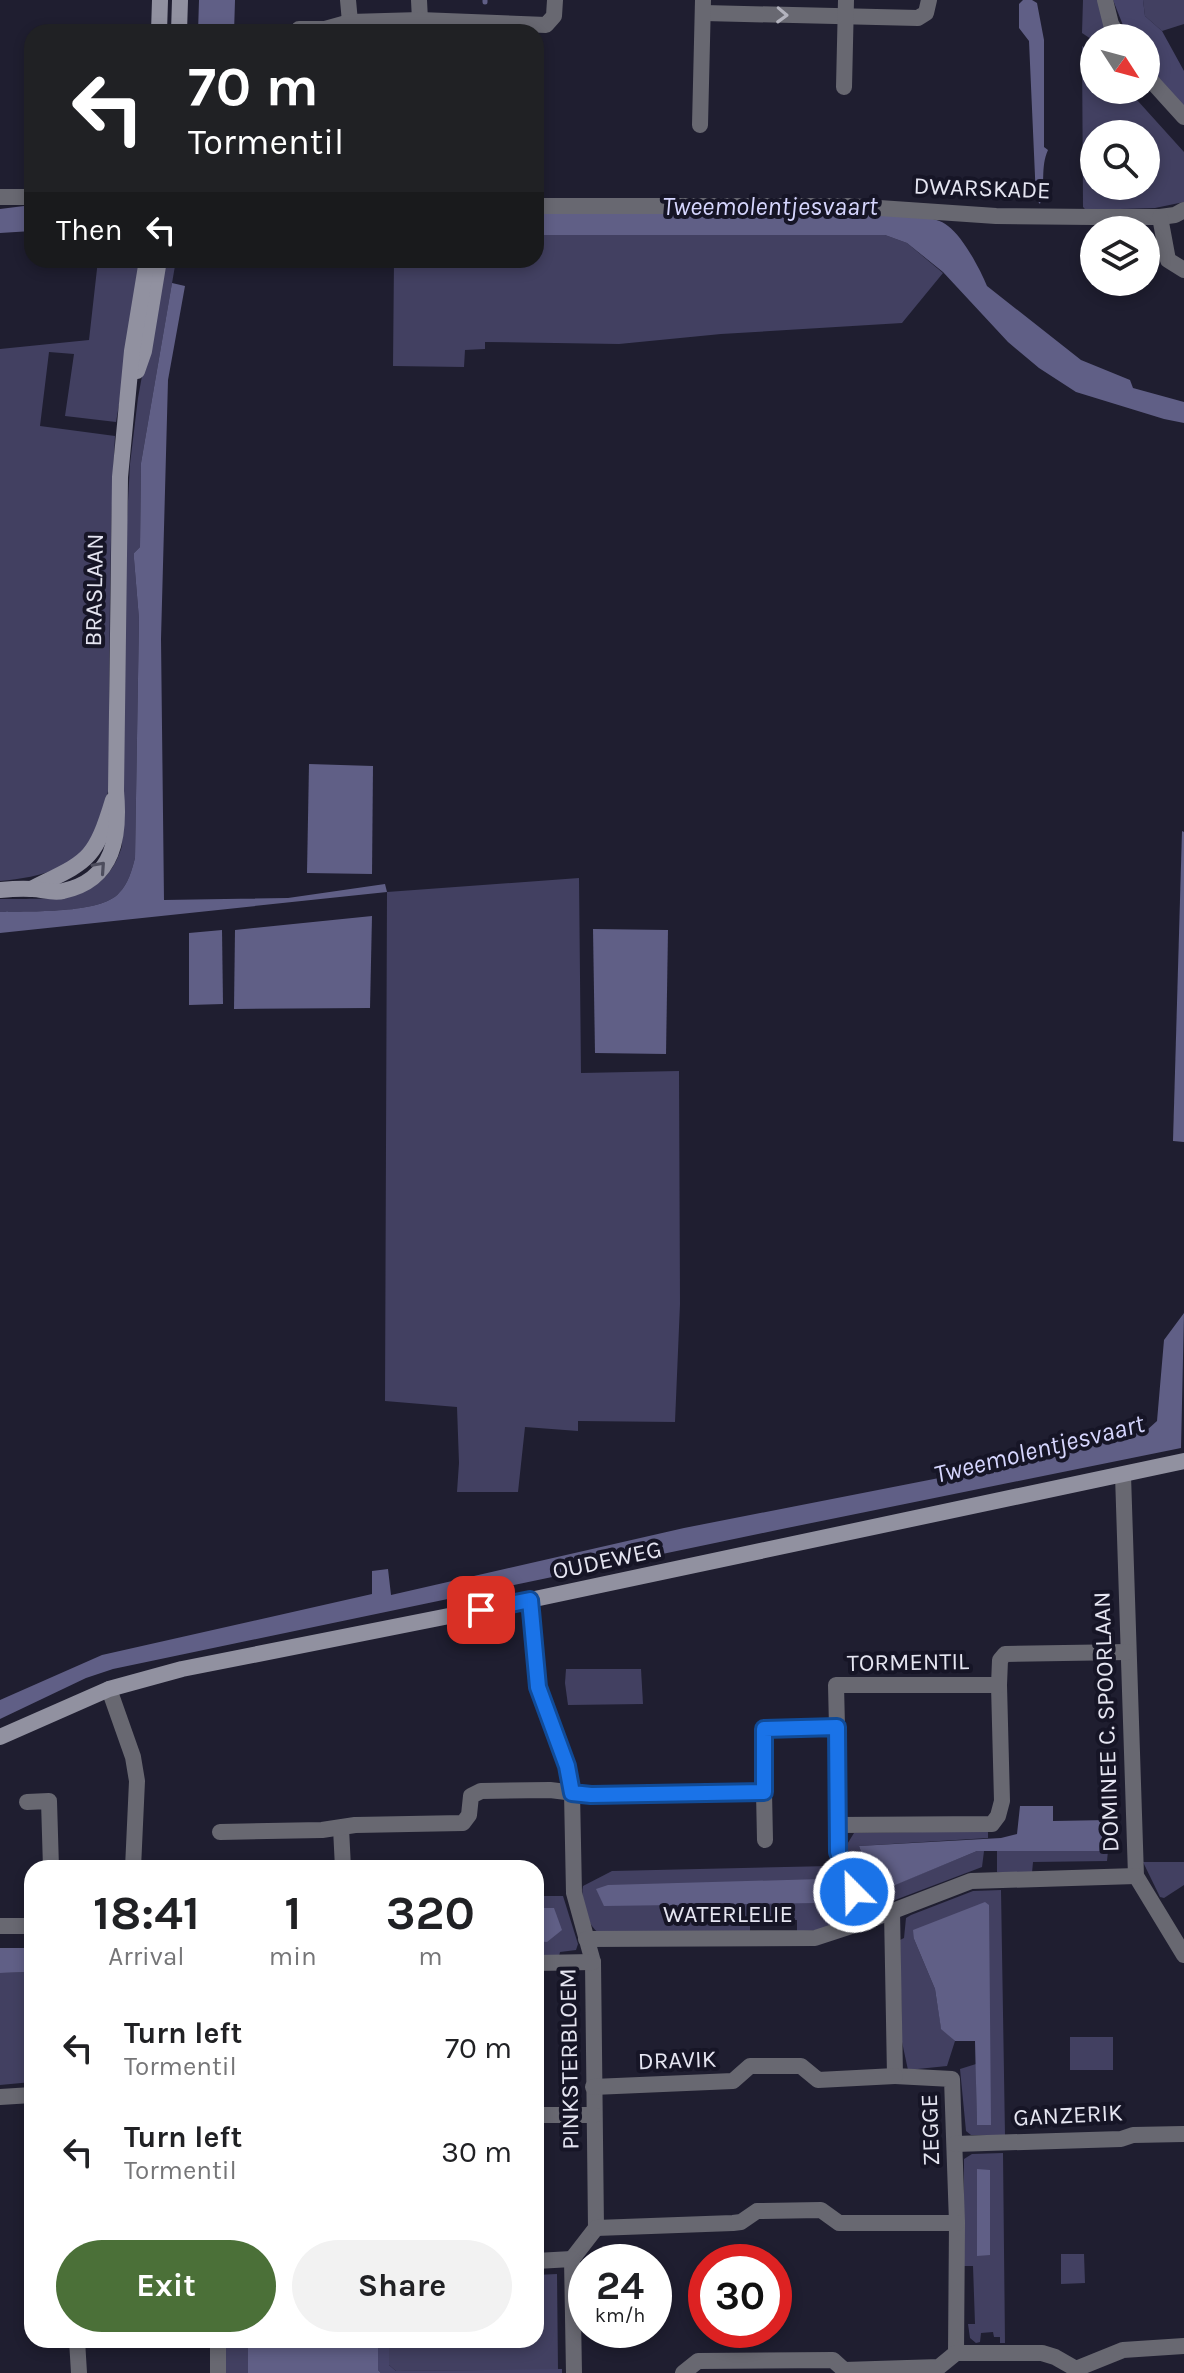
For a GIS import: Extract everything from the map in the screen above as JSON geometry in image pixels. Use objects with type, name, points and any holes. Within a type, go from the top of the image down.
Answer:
[{"type":"street","points":[[159,24],[160,0]]},
{"type":"street","points":[[179,24],[180,0]]},
{"type":"street","points":[[348,0],[350,22]]},
{"type":"street","points":[[343,24],[424,24],[419,0]]},
{"type":"street","points":[[544,25],[554,16],[555,0]]},
{"type":"street","points":[[700,125],[703,6],[845,8],[918,18],[926,13],[929,0]]},
{"type":"street","points":[[1105,0],[1111,24]]},
{"type":"street","points":[[844,87],[845,8]]},
{"type":"street","points":[[1160,90],[1184,117]]},
{"type":"street","points":[[0,197],[24,197]]},
{"type":"street","name":"DWARSKADE","points":[[544,206],[850,206],[996,216],[1080,217]]},
{"type":"street","name":"DWARSKADE","points":[[1160,217],[1184,210]]},
{"type":"street","points":[[1160,217],[1168,260],[1184,270]]},
{"type":"street","name":"BRASLAAN","points":[[0,890],[31,889],[70,871],[93,851],[101,837],[116,791],[120,477],[132,351],[146,268]]},
{"type":"street","name":"BRASLAAN","points":[[130,391],[144,351],[158,268]]},
{"type":"street","name":"OUDEWEG","points":[[0,1737],[109,1689],[182,1669],[530,1600],[1184,1461]]},
{"type":"street","name":"DOMINEE C. SPOORLAAN","points":[[1123,1475],[1136,1876],[1184,1955]]},
{"type":"street","name":"PINKSTERBLOEM","points":[[530,1600],[538,1687],[567,1766],[572,1793],[574,1893],[593,1962],[596,2228]]},
{"type":"street","name":"TORMENTIL","points":[[837,1727],[836,1685],[999,1685],[1000,1660],[1005,1654],[1128,1652]]},
{"type":"street","points":[[837,1825],[992,1824],[1002,1801],[999,1685]]},
{"type":"street","points":[[109,1689],[133,1757],[137,1781],[133,1860]]},
{"type":"street","points":[[765,1840],[764,1729],[837,1727],[838,1852],[867,1921]]},
{"type":"street","points":[[220,1832],[463,1823],[469,1815],[471,1796],[481,1791],[550,1790],[591,1795],[764,1792]]},
{"type":"street","points":[[27,1802],[49,1801],[51,1860]]},
{"type":"street","points":[[341,1828],[343,1860]]},
{"type":"street","points":[[892,1911],[971,1881],[1136,1876]]},
{"type":"street","name":"WATERLELIE","points":[[586,1939],[815,1938],[892,1911]]},
{"type":"street","name":"ZEGGE","points":[[892,1911],[895,2076],[952,2079],[957,2223],[956,2353]]},
{"type":"street","points":[[0,1926],[24,1926]]},
{"type":"street","points":[[544,1963],[593,1962]]},
{"type":"street","name":"DRAVIK","points":[[593,2087],[733,2081],[750,2066],[801,2066],[818,2080],[895,2076]]},
{"type":"street","points":[[0,2097],[24,2096]]},
{"type":"street","points":[[544,2115],[594,2115]]},
{"type":"street","name":"GANZERIK","points":[[955,2144],[1184,2134]]},
{"type":"street","points":[[584,2244],[596,2228],[733,2223],[741,2222],[757,2211],[821,2210],[839,2223],[957,2223]]},
{"type":"street","points":[[544,2261],[568,2259]]},
{"type":"street","points":[[683,2373],[698,2361],[833,2360],[844,2371],[939,2367],[956,2353],[1042,2353],[1055,2357],[1076,2371],[1123,2350],[1184,2346]]},
{"type":"street","points":[[77,2348],[79,2373]]},
{"type":"street","points":[[218,2348],[218,2373]]},
{"type":"street","points":[[574,2348],[574,2373]]},
{"type":"shaded area","points":[[1083,0],[1099,0],[1104,24],[1082,24]]},
{"type":"shaded area","points":[[1113,0],[1143,0],[1145,16],[1154,24],[1122,24]]},
{"type":"shaded area","points":[[1143,0],[1184,0],[1184,24],[1162,31],[1160,24],[1154,24],[1145,16]]},
{"type":"shaded area","points":[[1160,29],[1184,71],[1184,108],[1160,81]]},
{"type":"shaded area","points":[[1082,104],[1141,104],[1155,120],[1082,120]]},
{"type":"shaded area","points":[[1160,125],[1184,152],[1184,202],[1155,208],[1086,210],[1083,200],[1160,200]]},
{"type":"shaded area","points":[[544,235],[885,235],[907,243],[943,273],[902,323],[721,334],[619,344],[485,342],[485,349],[465,350],[464,367],[393,366],[394,268],[544,268]]},
{"type":"shaded area","points":[[97,268],[143,268],[116,422],[65,416],[74,354],[49,352],[40,426],[115,436],[107,797],[100,826],[92,840],[71,861],[31,877],[0,881],[0,349],[89,340]]},
{"type":"shaded area","points":[[162,268],[175,268],[141,463],[140,547],[134,553],[139,619],[135,858],[125,885],[110,900],[63,910],[0,912],[0,899],[56,898],[89,889],[103,879],[114,865],[122,846],[126,539],[138,398]]},
{"type":"shaded area","points":[[579,878],[581,1073],[679,1071],[680,1304],[675,1422],[578,1421],[578,1431],[525,1427],[518,1492],[457,1492],[457,1407],[385,1401],[387,892]]},
{"type":"shaded area","points":[[566,1669],[641,1669],[643,1704],[568,1705]]},
{"type":"shaded area","points":[[988,1831],[988,1838],[859,1846],[877,1892],[977,1851],[984,1851],[982,1867],[874,1908],[867,1904],[846,1846],[854,1833]]},
{"type":"shaded area","points":[[997,1851],[1108,1851],[1107,1861],[1033,1862],[1032,1873],[997,1872]]},
{"type":"shaded area","points":[[1143,1862],[1184,1862],[1184,1885],[1164,1898],[1160,1897]]},
{"type":"shaded area","points":[[831,1866],[834,1881],[842,1879],[852,1914],[835,1926],[819,1930],[797,1931],[797,1920],[750,1920],[750,1931],[599,1933],[585,1912],[583,1886],[612,1871]]},
{"type":"shaded area","points":[[1001,1890],[1005,2135],[971,2135],[966,2131],[960,2069],[976,2064],[977,2125],[989,1905],[914,1939],[935,1989],[941,2028],[955,2041],[947,2066],[908,2070],[902,2042],[900,1940],[904,1938],[906,1918],[911,1915],[973,1891]]},
{"type":"shaded area","points":[[544,1896],[563,1896],[578,1944],[576,1950],[560,1952],[559,1956],[544,1956]]},
{"type":"shaded area","points":[[24,1972],[24,2083],[0,2085],[0,1973]]},
{"type":"shaded area","points":[[1070,2037],[1113,2037],[1113,2070],[1070,2070]]},
{"type":"shaded area","points":[[1003,2153],[1005,2343],[1000,2343],[1000,2337],[994,2337],[993,2332],[981,2333],[980,2342],[976,2343],[970,2338],[968,2324],[975,2324],[973,2266],[964,2266],[964,2159],[972,2154]]},
{"type":"shaded area","points":[[1061,2254],[1084,2254],[1085,2283],[1061,2284]]},
{"type":"shaded area","points":[[557,2274],[558,2370],[396,2371],[389,2365],[389,2348],[544,2348],[544,2275]]},
{"type":"shaded area","points":[[225,2348],[248,2348],[248,2373],[226,2373]]},
{"type":"shaded area","points":[[378,2348],[389,2348],[389,2365],[396,2371],[562,2369],[562,2373],[381,2373],[378,2370]]},
{"type":"water","points":[[199,0],[235,0],[234,24],[198,24]]},
{"type":"water","points":[[1023,0],[1037,3],[1044,40],[1044,147],[1048,150],[1040,204],[1036,199],[1029,41],[1019,28],[1019,4]]},
{"type":"water","points":[[24,206],[24,232],[0,233],[0,209]]},
{"type":"water","points":[[544,210],[924,216],[942,222],[959,238],[976,262],[987,286],[1081,360],[1130,380],[1133,388],[1184,402],[1184,423],[1076,392],[1039,368],[1008,342],[943,272],[907,243],[885,235],[544,235]]},
{"type":"water","points":[[172,283],[185,286],[168,380],[161,639],[164,900],[288,898],[385,884],[387,892],[0,933],[0,912],[63,910],[110,900],[125,885],[134,863],[139,619],[134,553],[140,547],[141,463]]},
{"type":"water","points":[[309,764],[373,766],[372,874],[307,873]]},
{"type":"water","points":[[1184,832],[1184,1142],[1173,1141]]},
{"type":"water","points":[[372,916],[370,1008],[234,1009],[235,930]]},
{"type":"water","points":[[593,929],[668,930],[666,1054],[595,1053]]},
{"type":"water","points":[[222,930],[223,1004],[189,1005],[189,933]]},
{"type":"water","points":[[1184,1313],[1181,1448],[113,1669],[86,1678],[0,1719],[0,1700],[102,1655],[372,1594],[372,1571],[388,1569],[391,1595],[684,1528],[1056,1455],[1147,1430],[1157,1421],[1164,1340]]},
{"type":"water","points":[[1020,1806],[1053,1806],[1053,1821],[1108,1820],[1108,1851],[977,1851],[876,1893],[859,1846],[1001,1838],[1017,1834]]},
{"type":"water","points":[[825,1879],[834,1894],[817,1903],[604,1906],[596,1889],[608,1885]]},
{"type":"water","points":[[985,1902],[989,1905],[991,2125],[977,2125],[975,2041],[955,2041],[941,2029],[935,1989],[913,1930]]},
{"type":"water","points":[[544,1908],[554,1908],[562,1930],[544,1942]]},
{"type":"water","points":[[0,1948],[24,1948],[24,1972],[0,1973]]},
{"type":"water","points":[[977,2169],[990,2170],[990,2255],[977,2256]]},
{"type":"water","points":[[248,2348],[378,2348],[378,2370],[381,2373],[248,2373]]},
{"type":"route","points":[[481,1610],[530,1600],[538,1687],[567,1766],[572,1793],[764,1792],[764,1729],[837,1727],[838,1852],[854,1892]]},
{"type":"water label","name":"Tweemolentjesvaart","points":[[770,206]]},
{"type":"water label","name":"Tweemolentjesvaart","points":[[1039,1449]]}]
